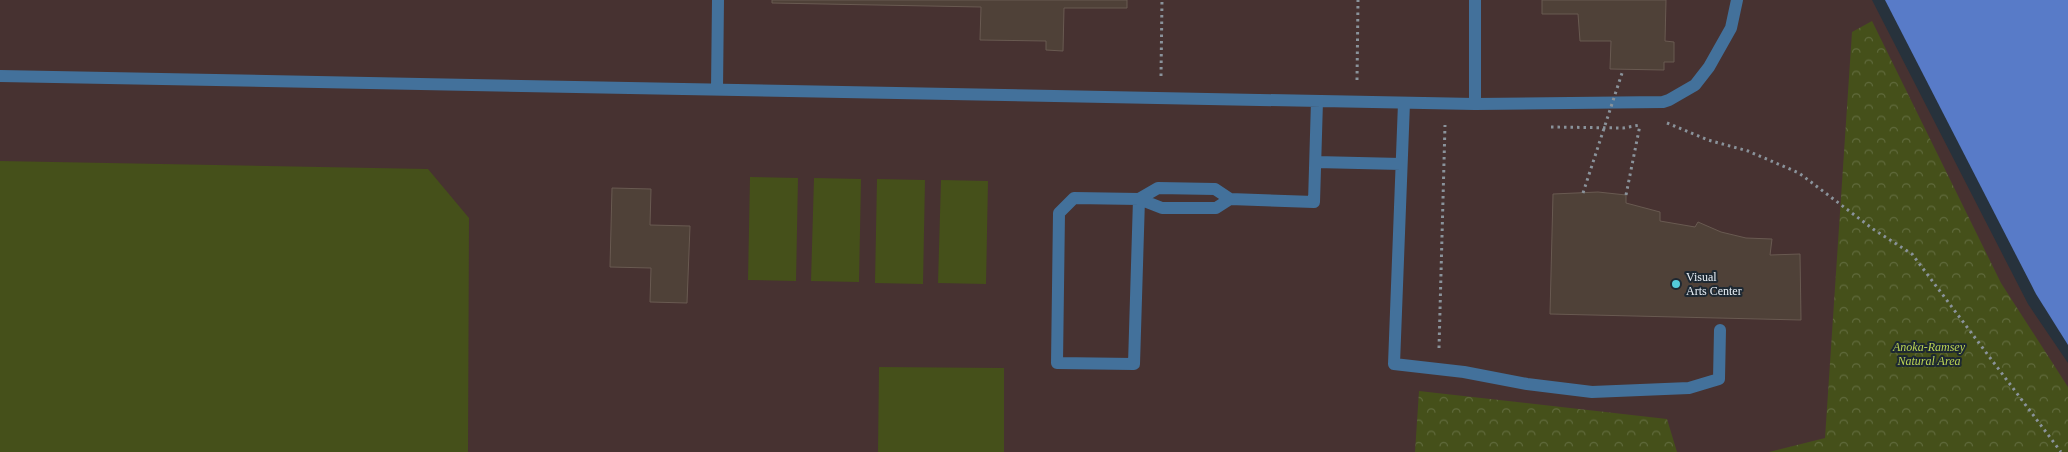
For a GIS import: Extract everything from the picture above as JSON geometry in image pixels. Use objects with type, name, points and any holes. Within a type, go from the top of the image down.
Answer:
[{"type":"street","points":[[717,89],[718,0]]},
{"type":"street","points":[[1475,104],[1476,0]]},
{"type":"street","points":[[0,76],[1446,104],[1658,101],[1669,100],[1695,85],[1709,67],[1732,28],[1737,0]]},
{"type":"street","points":[[1139,200],[1134,364],[1057,363],[1059,213],[1074,198],[1139,200],[1162,208],[1216,208],[1230,200],[1314,202],[1318,101]]},
{"type":"street","points":[[1404,102],[1394,364],[1592,392],[1689,388],[1719,379],[1720,330]]},
{"type":"street","points":[[1316,162],[1401,164]]},
{"type":"street","points":[[1139,200],[1158,188],[1183,188],[1215,189],[1230,200]]},
{"type":"path","points":[[1161,76],[1162,0]]},
{"type":"path","points":[[1357,80],[1358,0]]},
{"type":"path","points":[[1583,193],[1624,70]]},
{"type":"path","points":[[1658,101],[1664,121],[1708,140],[1748,150],[1799,173],[1873,229],[1912,254],[2061,452]]},
{"type":"path","points":[[1439,369],[1446,104]]},
{"type":"path","points":[[1626,195],[1640,125]]},
{"type":"shaded area","points":[[0,0],[1872,0],[2028,304],[2068,363],[2068,452],[0,452]]},
{"type":"green space","name":"Anoka-Ramsey Natural Area","points":[[1872,21],[2001,283],[2068,387],[2068,452],[1769,452],[1825,438],[1852,32]]},
{"type":"green space","points":[[0,161],[428,169],[469,218],[468,452],[0,452]]},
{"type":"green space","points":[[750,177],[798,178],[796,281],[748,280]]},
{"type":"green space","points":[[814,178],[861,179],[859,282],[811,281]]},
{"type":"green space","points":[[877,179],[925,180],[923,284],[875,283]]},
{"type":"green space","points":[[941,180],[988,181],[986,284],[938,283]]},
{"type":"green space","points":[[879,367],[1004,368],[1004,452],[878,452]]},
{"type":"green space","points":[[1419,391],[1667,419],[1677,452],[1415,452]]},
{"type":"water","points":[[1885,0],[2068,0],[2068,345],[2036,294]]},
{"type":"building","points":[[772,0],[1127,0],[1127,8],[1064,8],[1063,51],[1046,50],[1046,41],[980,40],[981,7],[772,3]]},
{"type":"building","points":[[1542,0],[1666,0],[1665,41],[1674,42],[1674,62],[1664,62],[1664,70],[1610,69],[1611,41],[1580,41],[1578,14],[1542,14]]},
{"type":"building","points":[[612,188],[651,189],[650,225],[690,226],[687,303],[650,302],[651,268],[610,267]]},
{"type":"building","name":"Visual Arts Center","points":[[1598,192],[1626,195],[1626,203],[1660,212],[1660,221],[1695,227],[1698,222],[1721,232],[1746,238],[1772,239],[1770,255],[1800,254],[1801,320],[1550,314],[1553,194]]},
{"type":"place","name":"Visual Arts Center","points":[[1676,284]]}]
